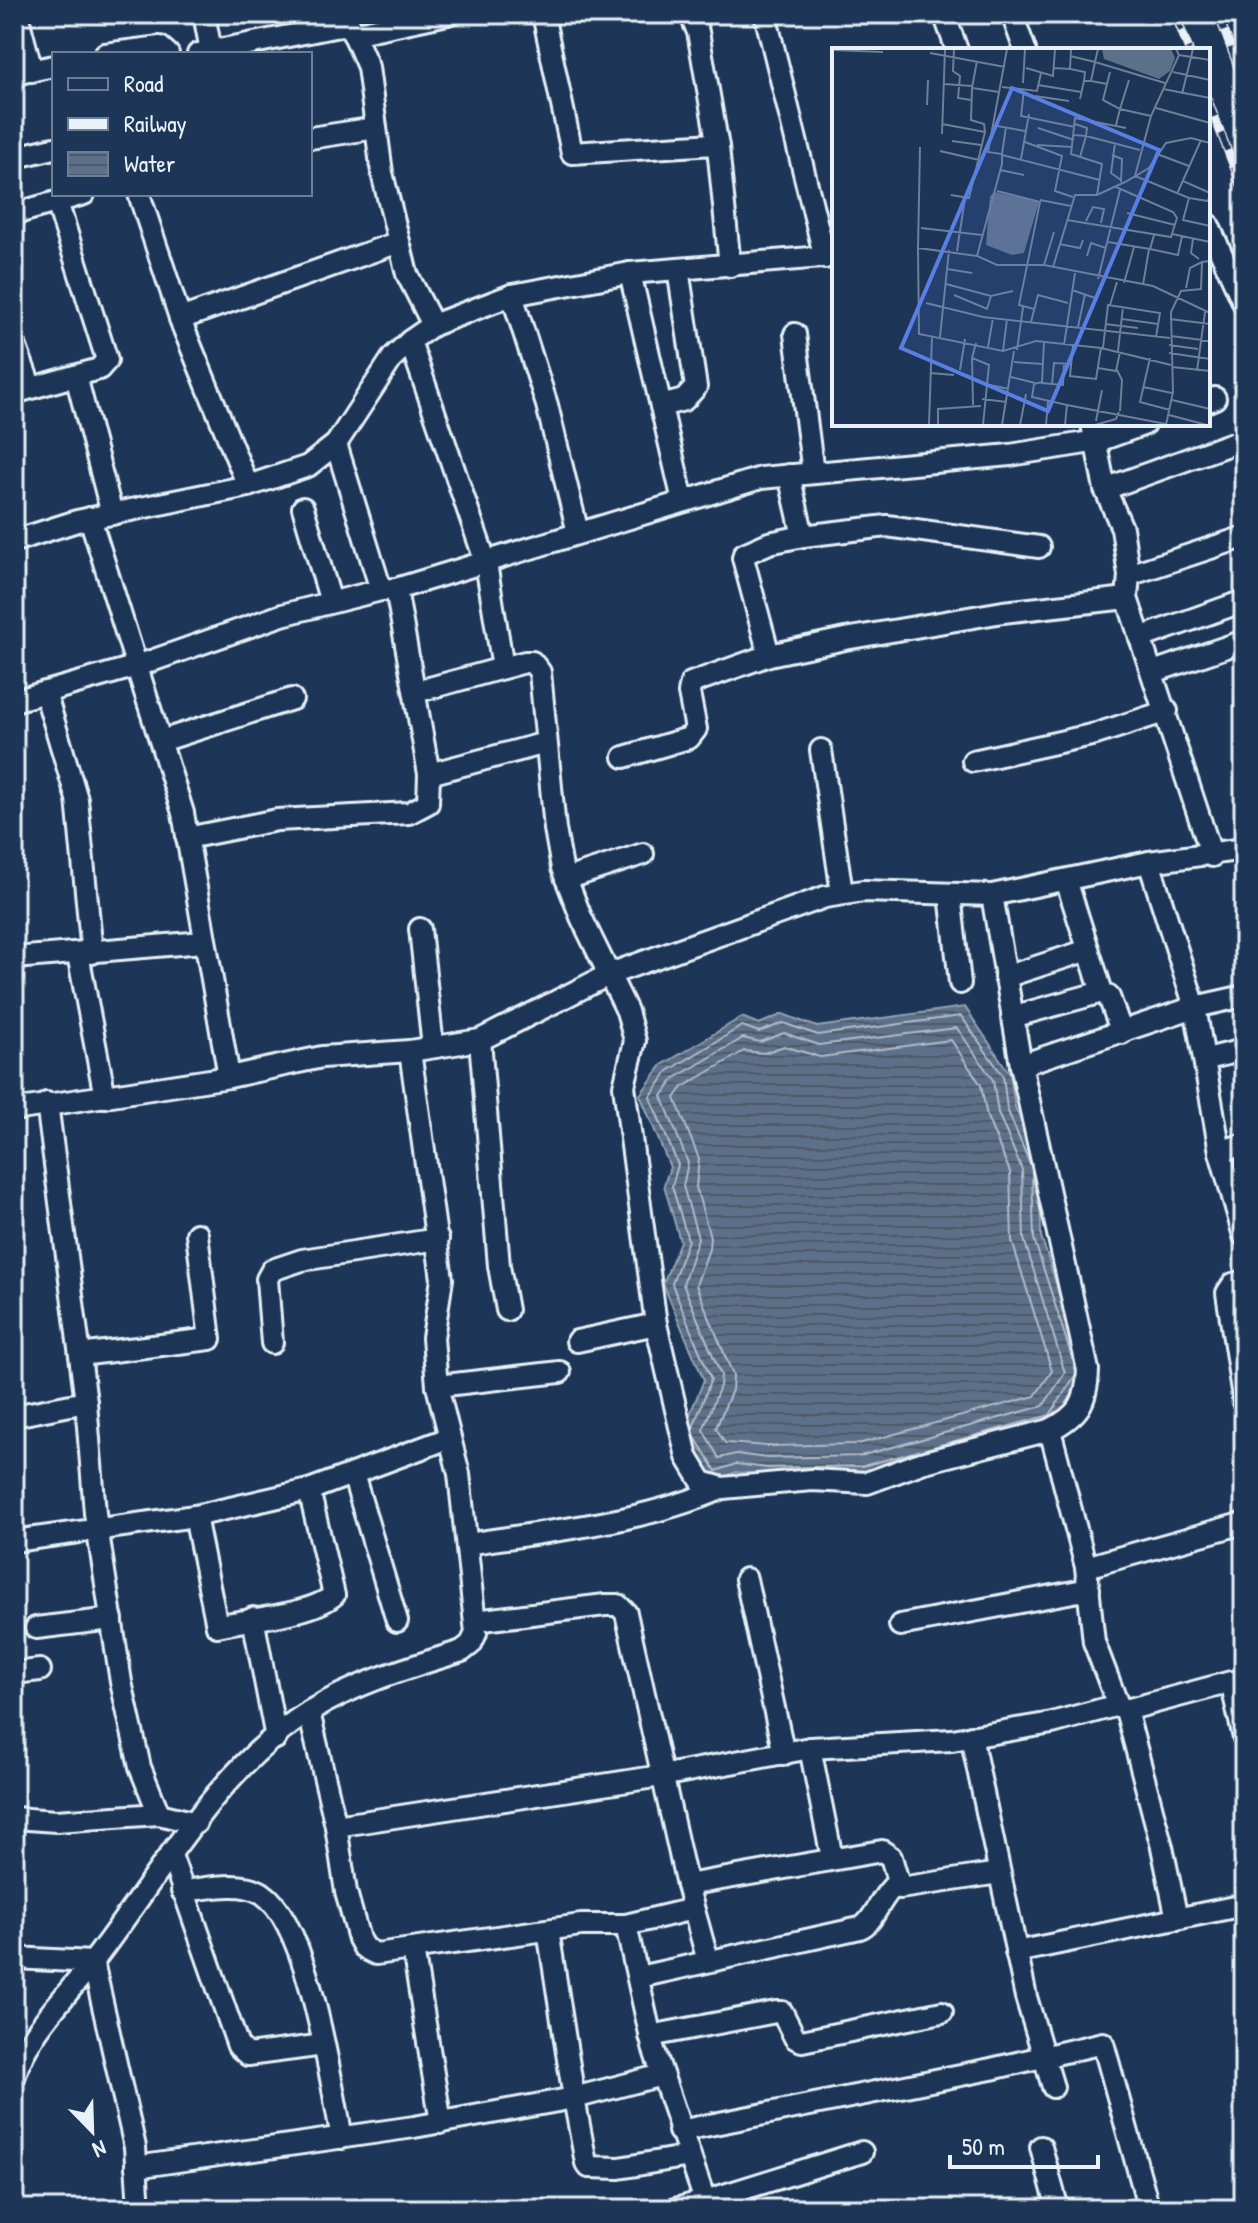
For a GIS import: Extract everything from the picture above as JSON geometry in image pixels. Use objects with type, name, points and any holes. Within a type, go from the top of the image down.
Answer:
[{"type":"street","points":[[17,14],[23,72],[52,66]]},
{"type":"street","points":[[204,14],[205,52]]},
{"type":"street","points":[[210,52],[349,24],[448,14]]},
{"type":"street","points":[[543,14],[572,153],[714,144],[718,147]]},
{"type":"street","points":[[690,14],[698,32],[718,147],[730,266]]},
{"type":"street","points":[[944,14],[956,48]]},
{"type":"street","points":[[1012,14],[1024,48]]},
{"type":"street","points":[[15,536],[248,486],[308,466],[336,444],[393,357],[410,341],[433,325],[512,295],[630,273],[830,257],[766,18]]},
{"type":"street","points":[[349,24],[368,67],[382,173],[407,274],[433,325]]},
{"type":"street","points":[[116,52],[148,46],[160,47],[166,52]]},
{"type":"street","points":[[312,138],[376,128]]},
{"type":"street","points":[[20,156],[52,148]]},
{"type":"street","points":[[14,214],[77,196]]},
{"type":"street","points":[[140,196],[180,319],[248,486]]},
{"type":"street","points":[[14,342],[23,390],[106,365],[107,356],[57,202]]},
{"type":"street","points":[[1210,228],[1244,304]]},
{"type":"street","points":[[180,319],[399,242]]},
{"type":"street","points":[[661,406],[684,400],[696,387],[678,269]]},
{"type":"street","points":[[630,273],[683,501]]},
{"type":"street","points":[[512,295],[547,405],[578,533]]},
{"type":"street","points":[[795,334],[813,473]]},
{"type":"street","points":[[410,341],[486,563],[503,668]]},
{"type":"street","points":[[76,376],[112,514]]},
{"type":"street","points":[[14,701],[137,666],[282,615],[486,563],[761,478],[1010,455],[1134,426]]},
{"type":"street","points":[[1095,433],[1105,489],[1122,528],[1129,575],[1127,598],[1167,711],[1212,856]]},
{"type":"street","points":[[187,838],[277,820],[409,813],[428,803],[429,774],[415,692],[389,589],[336,444]]},
{"type":"street","points":[[1105,489],[1230,444]]},
{"type":"street","points":[[789,475],[803,536]]},
{"type":"street","points":[[303,508],[331,602]]},
{"type":"street","points":[[90,518],[161,741],[187,838],[229,1077]]},
{"type":"street","points":[[769,655],[744,554],[754,547],[803,536],[887,526],[1039,547]]},
{"type":"street","points":[[1129,575],[1244,537]]},
{"type":"street","points":[[624,757],[689,738],[696,729],[689,693],[691,683],[769,655],[923,625],[1127,598]]},
{"type":"street","points":[[1140,638],[1244,601]]},
{"type":"street","points":[[1153,672],[1244,641]]},
{"type":"street","points":[[415,692],[525,662],[537,667],[555,829],[566,879],[610,974],[635,1041],[624,1086],[656,1324],[687,1457],[702,1482],[723,1488]]},
{"type":"street","points":[[45,692],[77,799],[85,953],[105,1097]]},
{"type":"street","points":[[161,741],[292,699]]},
{"type":"street","points":[[973,761],[1081,738],[1167,711]]},
{"type":"street","points":[[429,774],[546,743]]},
{"type":"street","points":[[821,750],[842,893]]},
{"type":"street","points":[[14,1110],[229,1077],[322,1057],[410,1051],[480,1040],[610,974],[807,901],[842,893],[992,895],[1149,862],[1212,856],[1244,849]]},
{"type":"street","points":[[566,879],[643,854]]},
{"type":"street","points":[[1149,862],[1195,1007],[1220,1152],[1237,1186],[1244,1236]]},
{"type":"street","points":[[1066,880],[1102,992],[1109,997],[1122,1033]]},
{"type":"street","points":[[950,894],[960,983]]},
{"type":"street","points":[[467,1544],[648,1515],[682,1506],[723,1488],[812,1480],[867,1483],[921,1463],[1050,1430],[1073,1418],[1082,1407],[1088,1394],[1088,1370],[1021,1065],[992,895]]},
{"type":"street","points":[[420,929],[433,1047]]},
{"type":"street","points":[[14,958],[203,942]]},
{"type":"street","points":[[1005,977],[1088,950]]},
{"type":"street","points":[[1012,1017],[1102,992]]},
{"type":"street","points":[[1021,1065],[1195,1007],[1244,996]]},
{"type":"street","points":[[480,1040],[499,1266],[507,1310]]},
{"type":"street","points":[[1206,1059],[1244,1050]]},
{"type":"street","points":[[14,2078],[27,2046],[171,1855],[251,1758],[309,1712],[379,1677],[462,1651],[471,1644],[475,1621],[459,1474],[437,1386],[433,1338],[443,1290],[438,1239],[410,1051]]},
{"type":"street","points":[[47,1103],[86,1402],[97,1529],[140,1767],[159,1814]]},
{"type":"street","points":[[1220,1152],[1244,1144]]},
{"type":"street","points":[[80,1355],[210,1339],[197,1234]]},
{"type":"street","points":[[272,1343],[267,1279],[272,1270],[302,1260],[438,1239]]},
{"type":"street","points":[[1244,1281],[1233,1284],[1227,1293],[1244,1404]]},
{"type":"street","points":[[577,1341],[656,1324]]},
{"type":"street","points":[[437,1386],[560,1372]]},
{"type":"street","points":[[14,1416],[86,1402]]},
{"type":"street","points":[[1050,1430],[1086,1567],[1094,1642],[1122,1708],[1162,1847],[1177,1919]]},
{"type":"street","points":[[14,1541],[195,1516],[309,1490],[449,1438]]},
{"type":"street","points":[[353,1474],[397,1621]]},
{"type":"street","points":[[195,1516],[217,1626],[324,1603],[334,1595],[309,1490]]},
{"type":"street","points":[[1086,1567],[1244,1523]]},
{"type":"street","points":[[746,1579],[784,1754]]},
{"type":"street","points":[[900,1625],[1089,1589]]},
{"type":"street","points":[[475,1621],[618,1605],[626,1613],[661,1776],[708,1961]]},
{"type":"street","points":[[253,1618],[276,1738]]},
{"type":"street","points":[[36,1628],[112,1619]]},
{"type":"street","points":[[14,1673],[40,1670]]},
{"type":"street","points":[[336,1826],[661,1776],[810,1748],[971,1736],[1052,1723],[1237,1681],[1244,1738]]},
{"type":"street","points":[[309,1712],[336,1826],[346,1892],[364,1948],[376,1954],[548,1930],[626,1925],[693,1909]]},
{"type":"street","points":[[971,1736],[1016,1952],[1053,2087]]},
{"type":"street","points":[[810,1748],[832,1858]]},
{"type":"street","points":[[14,1818],[56,1821],[159,1814],[196,1823]]},
{"type":"street","points":[[687,1885],[832,1858],[888,1853],[900,1888],[999,1873]]},
{"type":"street","points":[[171,1855],[238,2046],[248,2055],[324,2045]]},
{"type":"street","points":[[639,1977],[868,1925],[881,1897],[897,1883]]},
{"type":"street","points":[[182,1891],[234,1886],[261,1893],[279,1914],[295,1945],[312,1991],[342,2138]]},
{"type":"street","points":[[1016,1952],[1244,1905]]},
{"type":"street","points":[[626,1925],[650,2036],[679,2131],[690,2156],[702,2204]]},
{"type":"street","points":[[548,1930],[583,2154],[589,2167],[619,2168],[690,2156]]},
{"type":"street","points":[[413,1949],[441,2123]]},
{"type":"street","points":[[14,1958],[93,1962]]},
{"type":"street","points":[[93,1962],[136,2167],[139,2209]]},
{"type":"street","points":[[650,2036],[782,2012],[795,2038],[802,2041],[942,2012]]},
{"type":"street","points":[[679,2131],[1103,2043],[1149,2209]]},
{"type":"street","points":[[136,2167],[441,2123],[574,2098],[662,2075]]},
{"type":"street","points":[[1041,2147],[1058,2209]]},
{"type":"street","points":[[675,2209],[702,2204],[862,2152]]},
{"type":"water","points":[[965,1007],[1010,1074],[1015,1107],[1040,1166],[1041,1236],[1085,1374],[1056,1421],[878,1467],[865,1474],[766,1476],[736,1472],[712,1482],[683,1431],[704,1380],[663,1284],[680,1241],[664,1185],[670,1167],[640,1095],[662,1065],[742,1017],[759,1024],[783,1014],[817,1027]]},
{"type":"railway","points":[[1175,14],[1188,48]]},
{"type":"railway","points":[[1218,14],[1244,83]]},
{"type":"railway","points":[[1232,14],[1244,44]]},
{"type":"railway","points":[[1210,105],[1244,193]]}]
